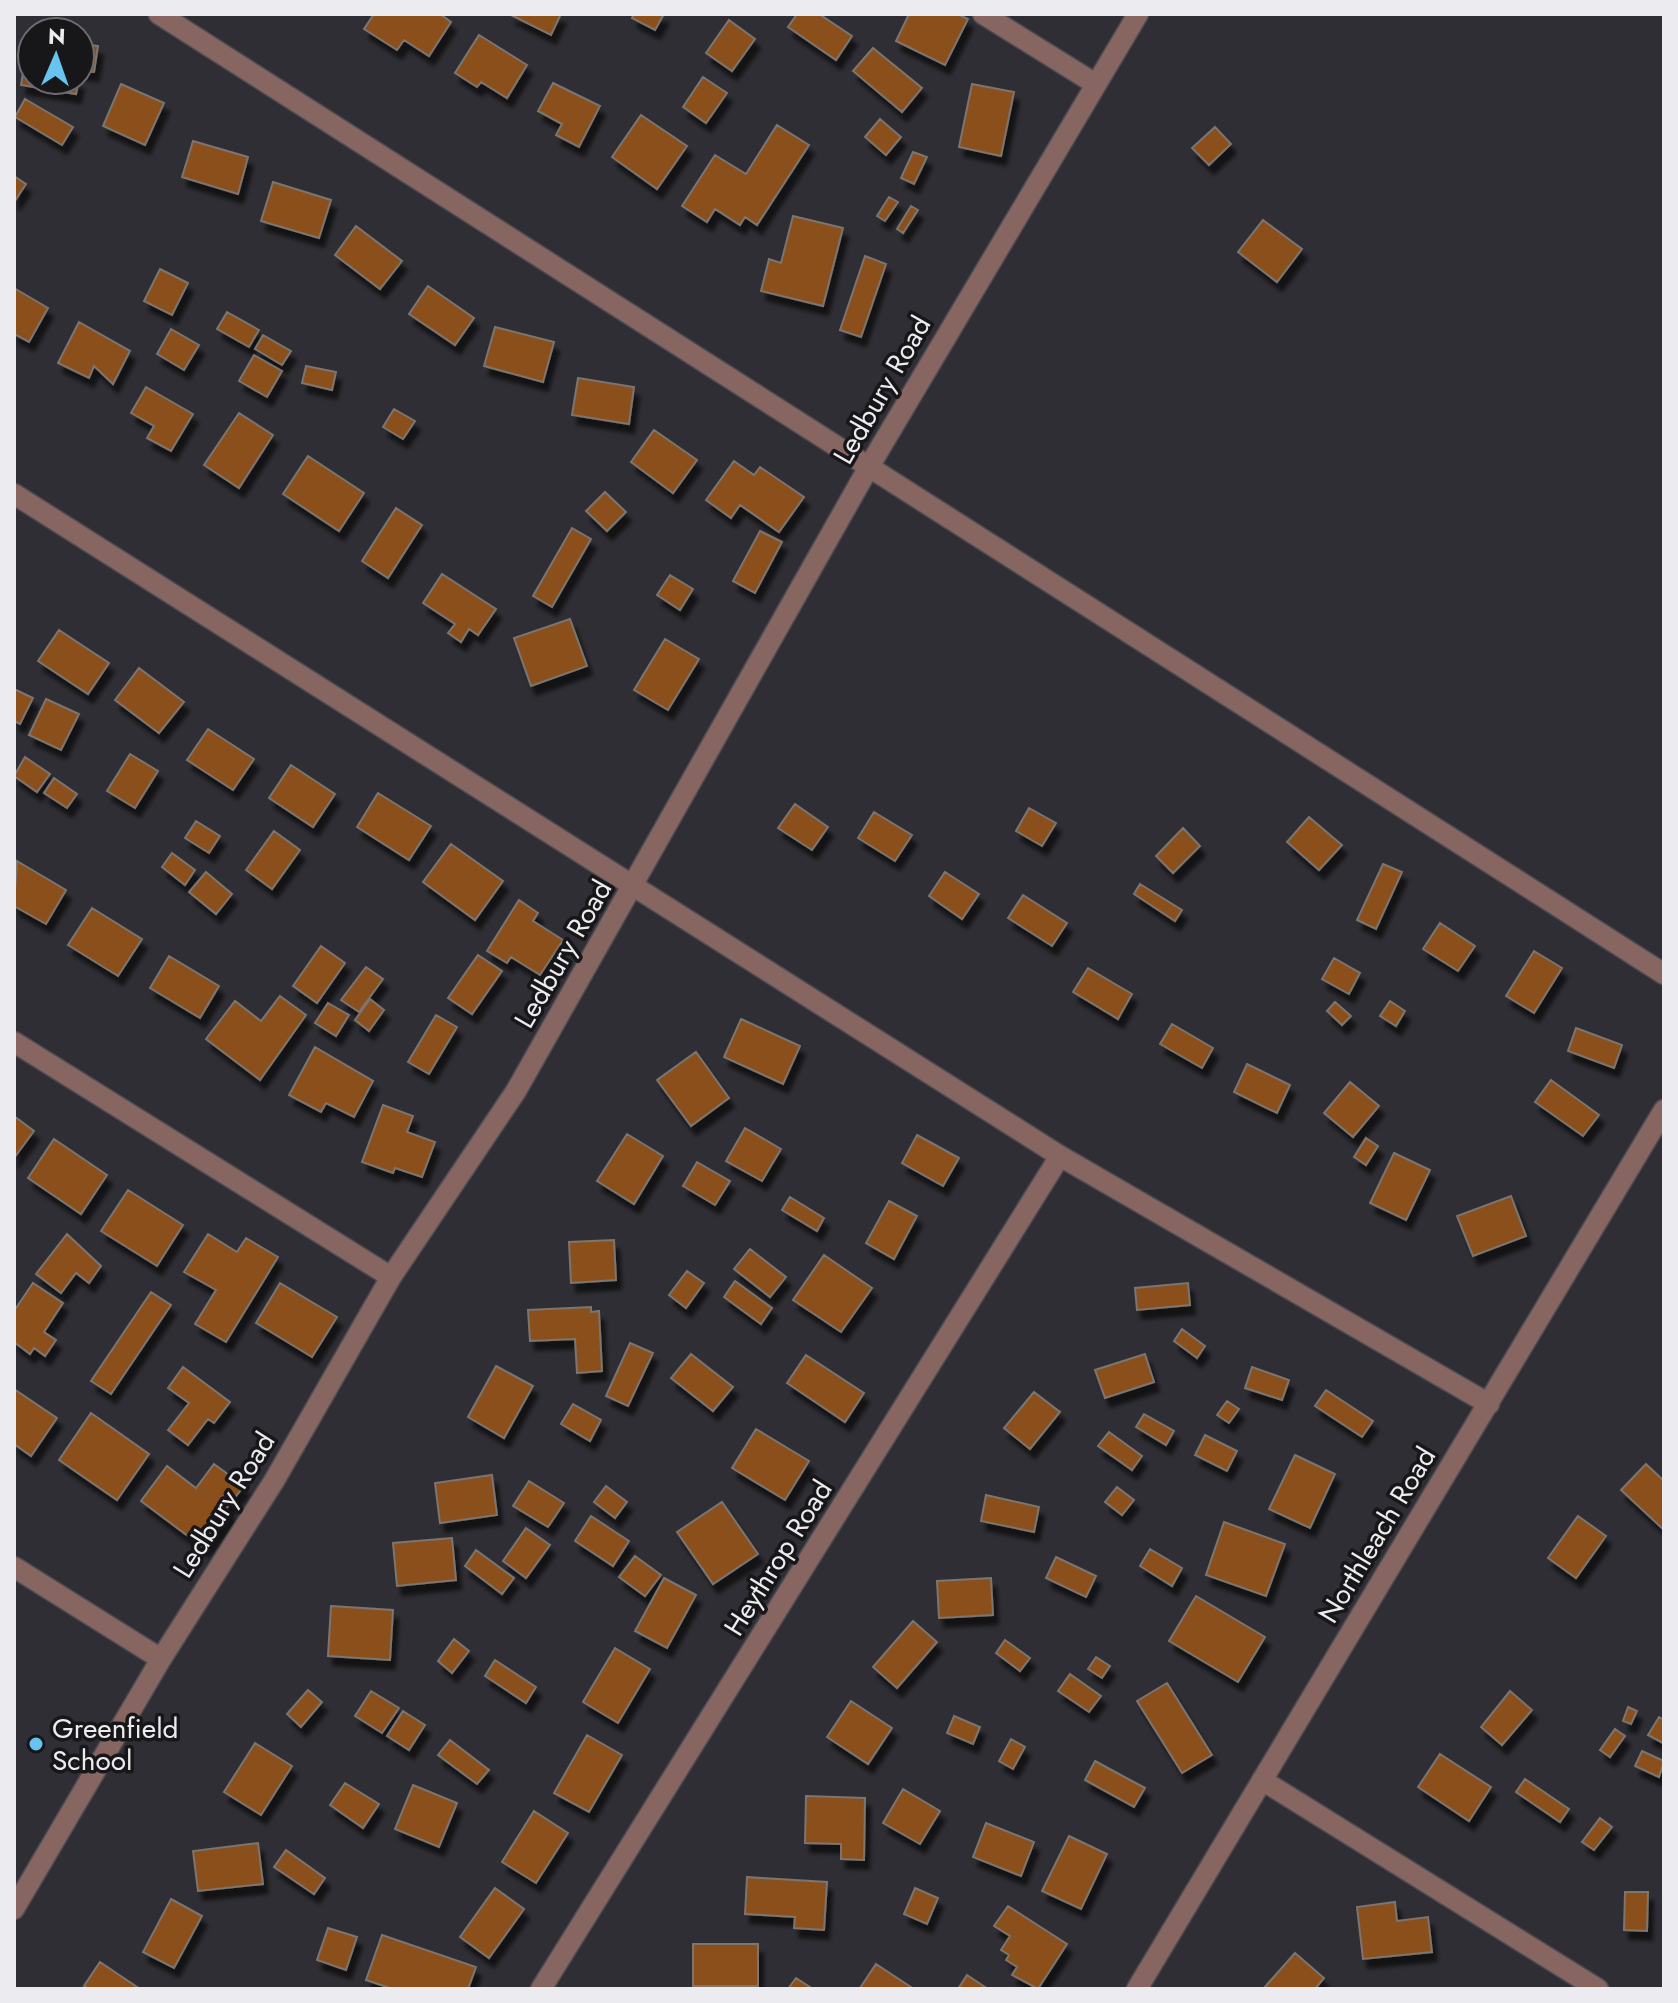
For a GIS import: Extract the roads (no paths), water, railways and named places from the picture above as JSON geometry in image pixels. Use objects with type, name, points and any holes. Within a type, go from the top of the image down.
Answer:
[{"type":"street","points":[[159,14],[1664,974]]},
{"type":"street","points":[[983,14],[1094,83]]},
{"type":"street","name":"Ledbury Road","points":[[14,1909],[161,1659],[274,1481],[391,1277],[516,1091],[635,886],[870,465],[1094,83],[1138,14]]},
{"type":"street","points":[[14,494],[1060,1156],[1489,1404]]},
{"type":"street","points":[[14,1042],[391,1277]]},
{"type":"street","name":"Northleach Road","points":[[1137,1989],[1664,1110]]},
{"type":"street","name":"Heythrop Road","points":[[541,1989],[1060,1156]]},
{"type":"street","points":[[14,1567],[161,1659]]},
{"type":"street","points":[[1262,1780],[1598,1989]]},
{"type":"place","name":"Greenfield School","points":[[36,1744]]}]
